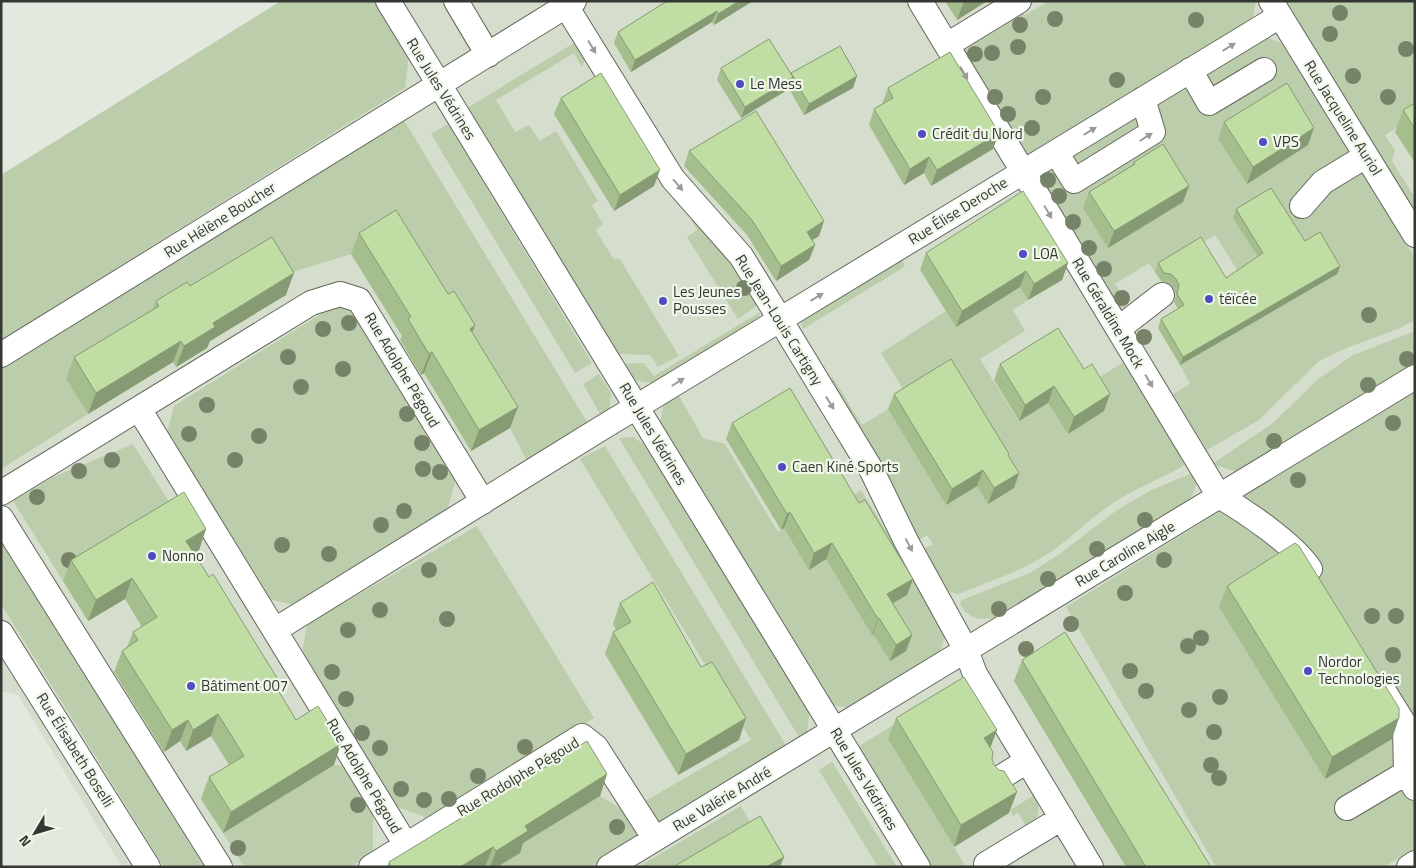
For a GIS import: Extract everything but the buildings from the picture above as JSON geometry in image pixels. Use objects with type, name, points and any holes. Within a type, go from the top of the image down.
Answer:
[{"type":"street","name":"Rue Jules Védrines","points":[[388,1],[918,867]]},
{"type":"street","points":[[456,1],[488,55]]},
{"type":"street","name":"Rue Géraldine Mock","points":[[920,1],[1219,496]]},
{"type":"street","points":[[947,45],[1019,1]]},
{"type":"street","name":"Rue Hélène Boucher","points":[[1,355],[570,3]]},
{"type":"street","name":"Rue Jean-Louis Cartigny","points":[[570,3],[673,179],[741,256],[872,471],[906,541],[966,650],[975,674],[1091,867]]},
{"type":"street","name":"Rue Élise Deroche","points":[[637,408],[1190,70],[1276,8]]},
{"type":"street","name":"Rue Jacqueline Auriol","points":[[1276,8],[1415,235]]},
{"type":"street","points":[[1190,70],[1209,102],[1264,70]]},
{"type":"street","points":[[1056,152],[1074,181],[1153,132],[1142,99]]},
{"type":"street","points":[[1302,206],[1323,182],[1366,156]]},
{"type":"street","name":"Rue Adolphe Pégoud","points":[[1,493],[311,303],[340,294],[359,300],[483,502]]},
{"type":"street","points":[[1118,329],[1162,295]]},
{"type":"street","name":"Rue Caroline Aigle","points":[[834,730],[1415,377]]},
{"type":"street","points":[[275,630],[637,408]]},
{"type":"street","name":"Rue Adolphe Pégoud","points":[[139,409],[406,845]]},
{"type":"street","points":[[1219,496],[1242,510],[1302,558],[1323,591]]},
{"type":"street","points":[[1,518],[220,867]]},
{"type":"street","name":"Rue Élisabeth Boselli","points":[[1,633],[148,867]]},
{"type":"street","points":[[1347,808],[1410,781],[1405,725],[1369,666]]},
{"type":"street","name":"Rue Valérie André","points":[[609,867],[834,730]]},
{"type":"street","name":"Rue Rodolphe Pégoud","points":[[371,867],[582,736],[596,747],[655,839]]},
{"type":"street","points":[[998,779],[1027,760]]},
{"type":"street","points":[[986,864],[1062,818]]},
{"type":"street","points":[[1409,867],[1415,863]]},
{"type":"shaded area","points":[[281,1],[1415,1],[1415,867],[122,867],[18,695],[1,691],[1,175]]},
{"type":"green space","points":[[281,1],[376,1],[409,54],[405,88],[1,340],[1,175]]},
{"type":"green space","points":[[1049,1],[1256,2],[1252,23],[1027,159],[960,50],[1022,10],[1025,15]]},
{"type":"green space","points":[[1284,1],[1415,1],[1415,116],[1385,135],[1395,150],[1392,161],[1415,198],[1415,216]]},
{"type":"green space","points":[[1260,35],[1281,43],[1415,258],[1415,320],[1398,329],[1349,347],[1319,361],[1259,420],[1207,450],[1173,394],[1190,384],[1180,365],[1266,315],[1215,235],[1155,272],[1149,263],[1115,284],[1128,304],[1118,311],[1035,173]]},
{"type":"green space","points":[[579,40],[587,52],[582,68],[574,53],[496,100],[515,132],[529,125],[540,141],[556,131],[598,201],[592,205],[603,224],[596,230],[614,260],[619,258],[679,356],[658,367],[650,355],[618,354],[467,108]]},
{"type":"green space","points":[[399,112],[590,427],[529,465],[510,428],[388,231],[351,254],[276,277],[66,378],[88,414],[1,469],[1,364]]},
{"type":"green space","points":[[448,124],[592,363],[575,373],[431,134]]},
{"type":"green space","points":[[688,214],[735,261],[759,304],[738,319],[687,237],[697,230]]},
{"type":"green space","points":[[984,229],[1028,300],[1013,310],[1025,331],[980,359],[1018,421],[1048,403],[1068,434],[1104,411],[1088,384],[1127,360],[1189,462],[1104,509],[1060,546],[1041,558],[1006,575],[958,594],[946,591],[919,552],[933,544],[927,535],[914,543],[830,382],[832,376],[862,425],[888,409],[946,504],[977,486],[1013,489],[908,397],[881,353],[946,311]]},
{"type":"green space","points":[[899,256],[905,265],[901,269],[803,329],[801,323],[803,314]]},
{"type":"green space","points":[[335,305],[356,312],[457,475],[447,511],[293,605],[269,599],[167,433],[174,406]]},
{"type":"green space","points":[[760,312],[757,325],[658,384],[633,380],[624,364],[644,363],[654,376]]},
{"type":"green space","points":[[1415,331],[1415,362],[1237,472],[1212,464],[1273,423],[1318,379],[1353,355]]},
{"type":"green space","points":[[599,374],[611,393],[609,415],[603,419],[583,384]]},
{"type":"green space","points":[[1415,390],[1415,848],[1384,867],[1216,867],[1066,607]]},
{"type":"green space","points":[[676,391],[703,438],[725,444],[778,532],[839,495],[851,497],[861,490],[947,630],[939,654],[852,708],[832,705],[660,424],[665,397]]},
{"type":"green space","points":[[633,437],[649,447],[809,713],[807,735],[800,739],[619,438]]},
{"type":"green space","points":[[133,444],[176,513],[63,581],[13,501],[53,477]]},
{"type":"green space","points":[[605,446],[787,747],[590,867],[497,867],[520,853],[517,847],[600,796],[626,812],[751,740],[580,459]]},
{"type":"green space","points":[[1195,472],[1195,489],[1185,504],[999,617],[976,618],[963,609],[960,603],[962,600],[1030,573],[1058,555],[1117,510],[1151,490]]},
{"type":"green space","points":[[477,526],[594,718],[427,818],[395,806],[302,654],[307,624]]},
{"type":"green space","points":[[1,538],[204,867],[164,867],[1,604]]},
{"type":"green space","points":[[966,681],[888,739],[966,867],[931,867],[859,746]]},
{"type":"green space","points":[[832,762],[897,867],[878,867],[819,770]]},
{"type":"green space","points":[[334,765],[343,766],[373,815],[373,853],[350,867],[244,867],[223,833]]},
{"type":"green space","points":[[1036,794],[1038,804],[1037,817],[1027,828],[1018,813],[1013,816],[1010,810]]},
{"type":"green space","points":[[741,806],[755,830],[691,867],[638,867]]},
{"type":"place","name":"Le Mess","points":[[740,84]]},
{"type":"place","name":"Crédit du Nord","points":[[922,134]]},
{"type":"place","name":"VPS","points":[[1263,142]]},
{"type":"place","name":"LOA","points":[[1023,254]]},
{"type":"place","name":"téïcée","points":[[1209,299]]},
{"type":"place","name":"Les Jeunes Pousses","points":[[663,301]]},
{"type":"place","name":"Caen Kiné Sports","points":[[782,467]]},
{"type":"place","name":"Nonno","points":[[152,556]]},
{"type":"place","name":"Nordor Technologies","points":[[1308,671]]},
{"type":"place","name":"Bâtiment 007","points":[[191,686]]}]
